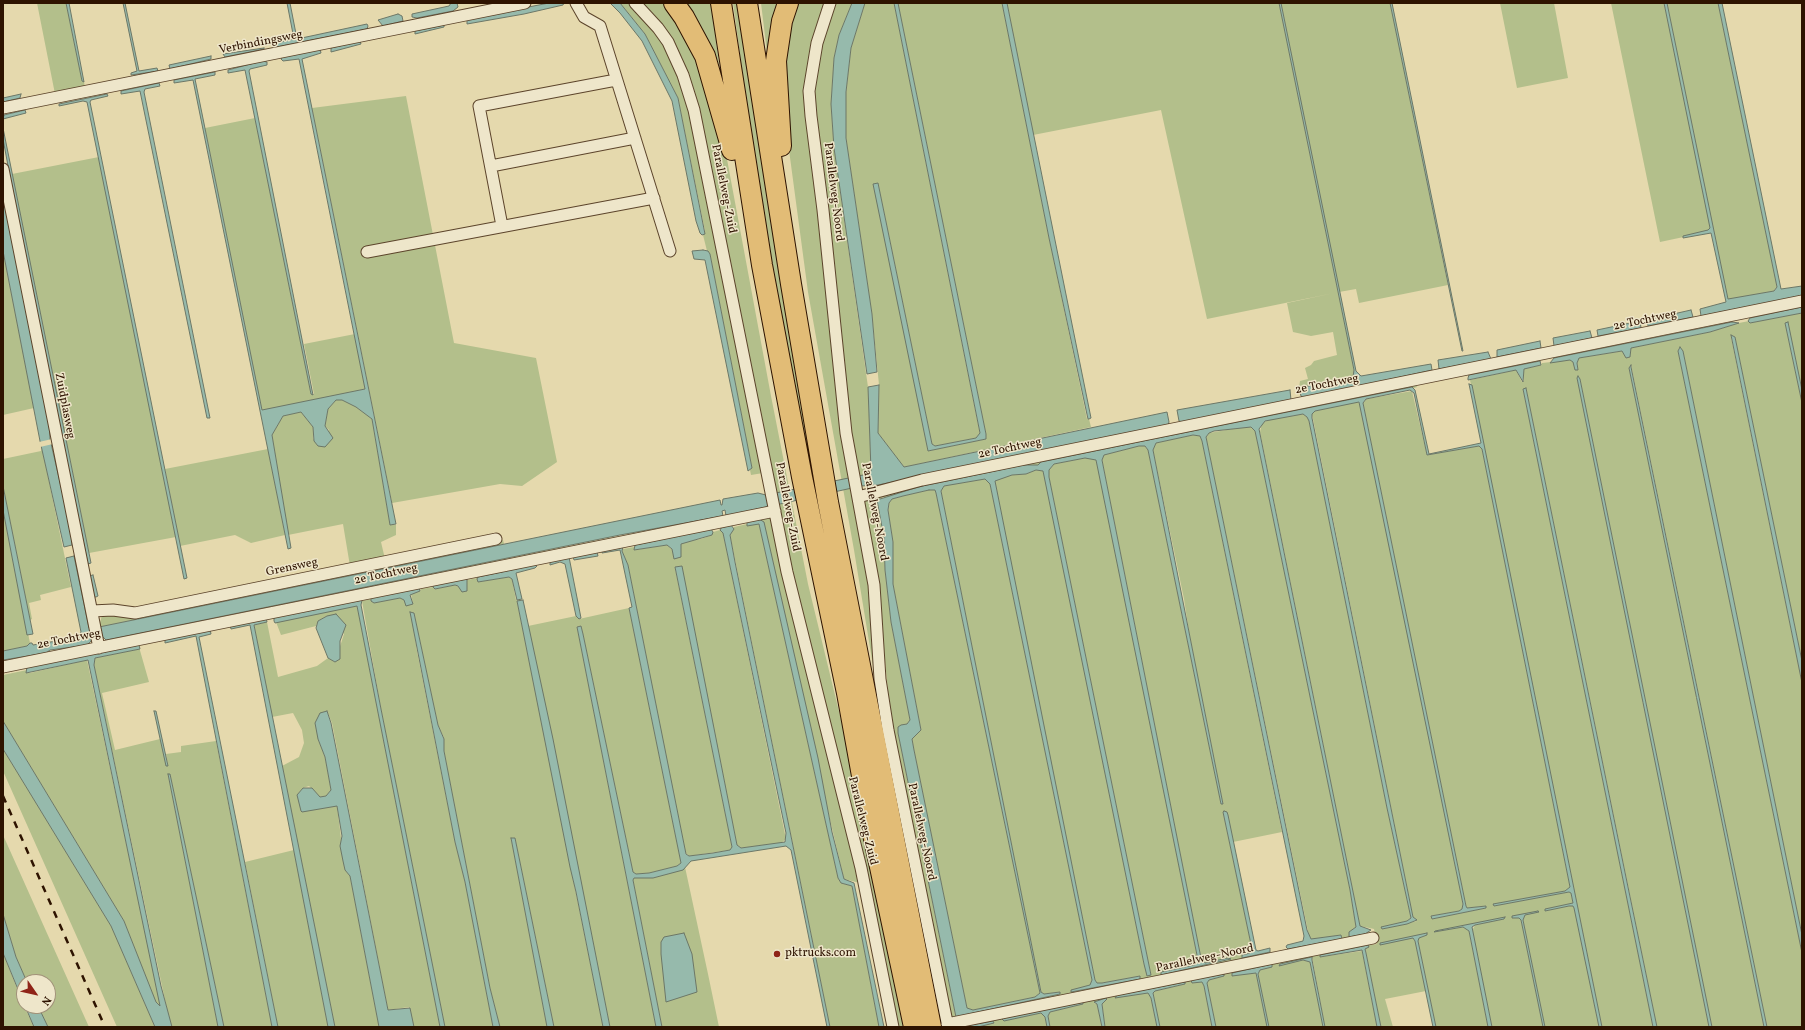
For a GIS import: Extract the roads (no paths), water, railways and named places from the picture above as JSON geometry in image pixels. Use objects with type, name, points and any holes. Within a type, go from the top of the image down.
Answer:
[{"type":"highway","points":[[674,3],[684,17],[705,56],[729,136],[751,247],[762,265]]},
{"type":"highway","points":[[721,3],[762,265],[802,477],[847,692],[870,820],[914,1027]]},
{"type":"highway","points":[[747,3],[823,477],[944,1025]]},
{"type":"highway","points":[[788,3],[782,21],[776,61],[779,126],[795,266],[791,284]]},
{"type":"street","name":"Verbindingsweg","points":[[3,108],[525,3]]},
{"type":"street","points":[[576,3],[584,17],[600,26],[670,251]]},
{"type":"street","name":"Parallelweg-Zuid","points":[[635,3],[654,23],[668,42],[683,75],[694,110],[801,632],[861,868],[893,1027]]},
{"type":"street","name":"Parallelweg-Noord","points":[[830,3],[820,29],[812,62],[809,91],[846,433],[874,585],[880,679],[888,730],[944,1025],[1373,938]]},
{"type":"street","points":[[502,226],[479,106],[616,80]]},
{"type":"street","points":[[491,166],[635,138]]},
{"type":"street","name":"Zuidplasweg","points":[[3,169],[99,648]]},
{"type":"street","points":[[367,252],[654,198]]},
{"type":"street","name":"2e Tochtweg","points":[[857,493],[1802,302]]},
{"type":"street","name":"2e Tochtweg","points":[[3,667],[775,509]]},
{"type":"street","name":"Grensweg","points":[[92,611],[113,610],[135,613],[496,539]]},
{"type":"railway","points":[[3,796],[105,1027]]},
{"type":"place","name":"pktrucks.com","points":[[777,954]]}]
